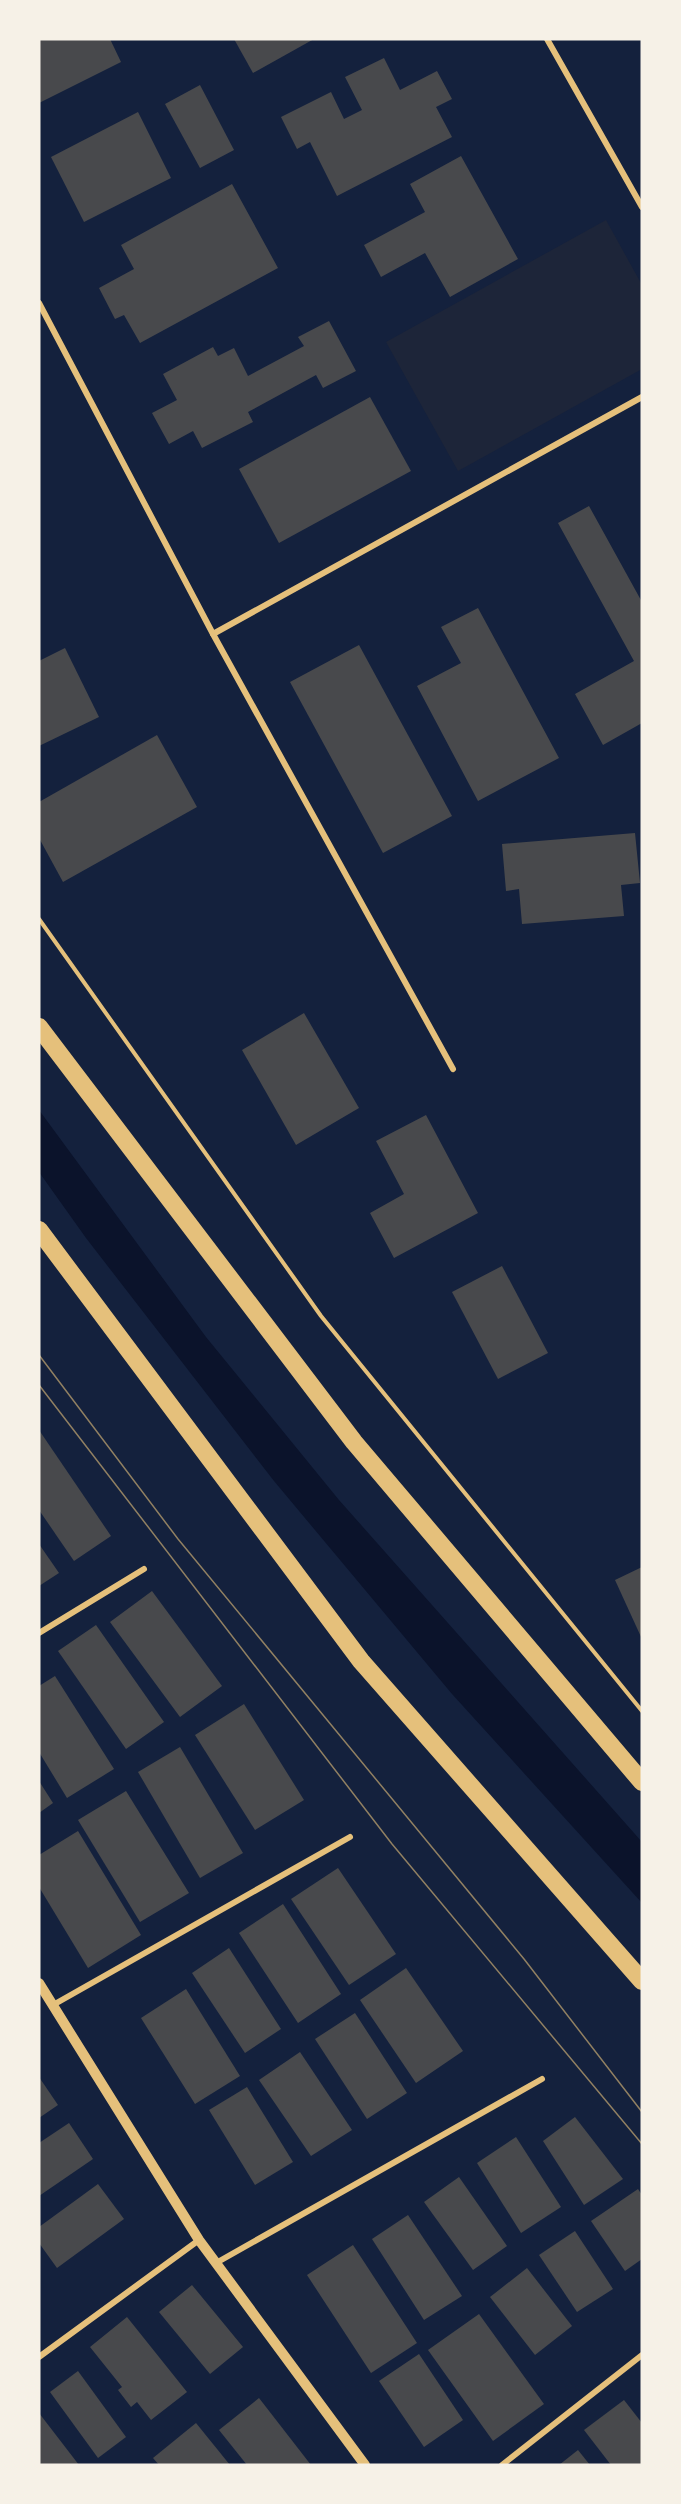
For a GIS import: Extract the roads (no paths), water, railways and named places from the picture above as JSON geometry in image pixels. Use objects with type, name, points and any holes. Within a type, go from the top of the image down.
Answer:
[{"type":"highway","points":[[39,1027],[354,1442],[642,1782]]},
{"type":"highway","points":[[39,1230],[361,1661],[642,1981]]},
{"type":"street","points":[[547,39],[642,207]]},
{"type":"street","points":[[39,303],[213,634],[453,1069]]},
{"type":"street","points":[[213,634],[642,397]]},
{"type":"street","points":[[39,1633],[144,1569]]},
{"type":"street","points":[[53,2005],[350,1837]]},
{"type":"street","points":[[39,1983],[199,2240],[365,2465]]},
{"type":"street","points":[[216,2263],[542,2079]]},
{"type":"street","points":[[39,2357],[199,2240]]},
{"type":"street","points":[[502,2465],[642,2355]]},
{"type":"tram line","points":[[39,1355],[178,1539],[524,1959],[642,2112]]},
{"type":"tram line","points":[[39,1385],[392,1844],[642,2144]]}]
